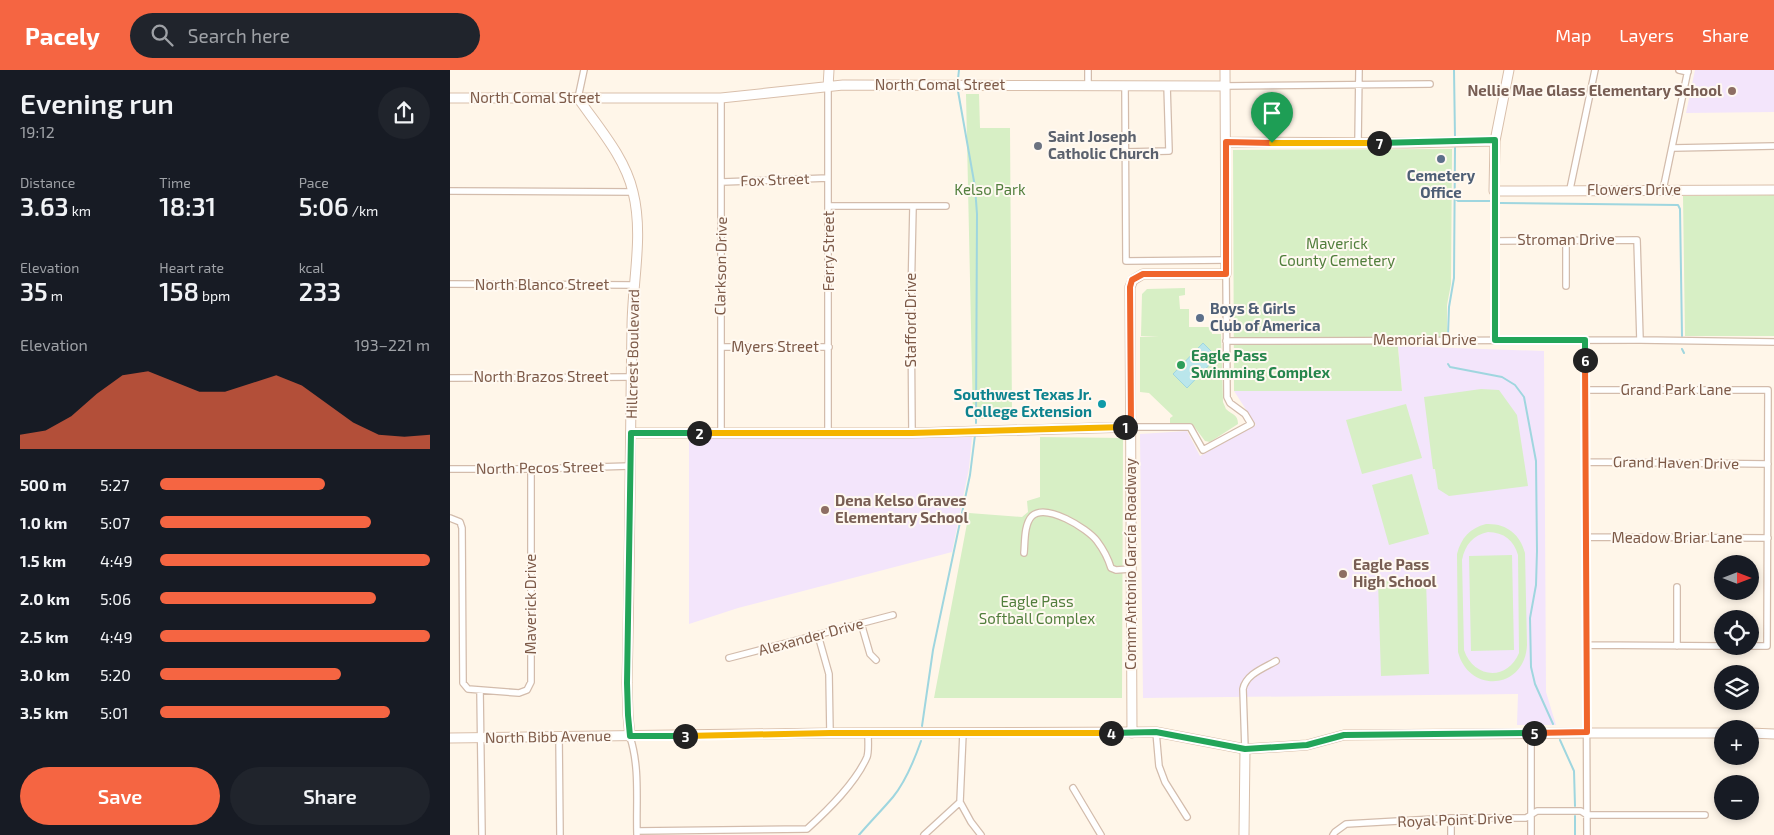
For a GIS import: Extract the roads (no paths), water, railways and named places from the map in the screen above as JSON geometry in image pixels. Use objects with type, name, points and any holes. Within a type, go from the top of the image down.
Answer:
[{"type":"street","points":[[578,98],[584,70]]},
{"type":"street","name":"Ferry Street","points":[[828,70],[828,433]]},
{"type":"street","points":[[1088,70],[1088,86]]},
{"type":"street","points":[[631,433],[912,433],[1131,426],[1190,427],[1203,450],[1251,424],[1245,414],[1230,403],[1227,397],[1225,70]]},
{"type":"street","points":[[1358,70],[1358,143]]},
{"type":"street","points":[[1495,340],[1495,140],[1509,70]]},
{"type":"street","points":[[1570,190],[1595,70]]},
{"type":"street","points":[[1663,190],[1688,71],[1679,70]]},
{"type":"street","name":"North Comal Street","points":[[450,98],[721,98],[843,85],[1225,86],[1430,84]]},
{"type":"street","points":[[1125,86],[1126,261],[1226,260]]},
{"type":"street","points":[[1126,152],[1169,151],[1167,86]]},
{"type":"street","name":"Hillcrest Boulevard","points":[[578,98],[609,143],[624,169],[633,192],[637,237],[631,377],[627,683],[630,736],[634,747],[636,764],[637,833]]},
{"type":"street","name":"Clarkson Drive","points":[[720,433],[721,98]]},
{"type":"street","points":[[1226,142],[1358,143],[1495,140]]},
{"type":"street","points":[[1673,148],[1774,146]]},
{"type":"street","name":"Fox Street","points":[[722,182],[828,178]]},
{"type":"street","name":"Flowers Drive","points":[[1494,191],[1774,190]]},
{"type":"street","points":[[450,191],[633,192]]},
{"type":"street","points":[[828,206],[946,206]]},
{"type":"street","name":"Stafford Drive","points":[[912,433],[911,291],[913,207]]},
{"type":"street","points":[[1566,240],[1566,286]]},
{"type":"street","name":"Stroman Drive","points":[[1495,241],[1637,240],[1640,340]]},
{"type":"street","name":"Comm Antonio García Roadway","points":[[1132,732],[1130,287],[1132,280],[1143,274],[1226,274]]},
{"type":"street","name":"North Blanco Street","points":[[450,284],[634,285]]},
{"type":"street","points":[[1585,340],[1587,835]]},
{"type":"street","name":"Memorial Drive","points":[[1226,341],[1640,340],[1774,342]]},
{"type":"street","name":"Myers Street","points":[[721,347],[829,347]]},
{"type":"street","name":"North Brazos Street","points":[[450,378],[631,377]]},
{"type":"street","name":"Grand Park Lane","points":[[1585,390],[1768,390],[1768,464]]},
{"type":"street","name":"Grand Haven Drive","points":[[1586,462],[1768,464]]},
{"type":"street","points":[[1759,646],[1767,646],[1768,464]]},
{"type":"street","name":"North Pecos Street","points":[[450,469],[630,466]]},
{"type":"street","name":"Maverick Drive","points":[[480,690],[519,693],[527,690],[531,682],[531,469]]},
{"type":"street","points":[[1024,553],[1027,523],[1032,516],[1039,512],[1051,512],[1090,533],[1103,550],[1111,568],[1116,570],[1132,569]]},
{"type":"street","points":[[450,518],[460,522],[462,528],[463,683],[468,689],[480,690],[482,835]]},
{"type":"street","name":"Meadow Briar Lane","points":[[1586,538],[1768,538]]},
{"type":"street","points":[[1677,587],[1677,646]]},
{"type":"street","name":"Alexander Drive","points":[[729,658],[893,615]]},
{"type":"street","points":[[861,623],[870,654],[876,660]]},
{"type":"street","points":[[818,635],[829,674],[830,733]]},
{"type":"street","points":[[1586,645],[1714,646]]},
{"type":"street","points":[[1244,835],[1245,749],[1243,689],[1245,681],[1250,676],[1276,661]]},
{"type":"street","points":[[1156,732],[1159,766],[1165,782],[1187,817]]},
{"type":"street","name":"North Bibb Avenue","points":[[450,738],[830,733],[1156,732],[1245,749],[1307,745],[1344,735],[1587,732],[1714,733]]},
{"type":"street","points":[[1531,733],[1531,835]]},
{"type":"street","points":[[1759,733],[1774,734]]},
{"type":"street","points":[[637,833],[807,830],[829,808],[855,776],[868,755],[868,734]]},
{"type":"street","points":[[963,734],[960,802],[981,835]]},
{"type":"street","points":[[559,737],[560,835]]},
{"type":"street","points":[[1073,788],[1101,835]]},
{"type":"street","points":[[924,835],[960,802]]},
{"type":"street","name":"Royal Point Drive","points":[[1333,835],[1334,832],[1346,824],[1451,818],[1526,818],[1537,811],[1581,811],[1587,815],[1705,815]]},
{"type":"street","points":[[1451,818],[1451,835]]},
{"type":"water","points":[[1203,343],[1217,357],[1187,388],[1173,374]]},
{"type":"waterway","points":[[958,79],[959,70]]},
{"type":"waterway","points":[[1454,70],[1455,137]]},
{"type":"waterway","points":[[958,91],[975,187],[977,214],[976,423]]},
{"type":"waterway","points":[[1448,335],[1449,307],[1454,278],[1455,148]]},
{"type":"waterway","points":[[1454,198],[1458,201],[1491,201]]},
{"type":"waterway","points":[[1500,203],[1678,205],[1680,209],[1682,336]]},
{"type":"waterway","points":[[1682,349],[1684,353]]},
{"type":"waterway","points":[[1448,364],[1450,367],[1502,377],[1515,385],[1524,397],[1536,461],[1537,551],[1536,585],[1530,618],[1531,667],[1535,684],[1553,724]]},
{"type":"waterway","points":[[922,726],[933,650],[970,475],[975,435]]},
{"type":"waterway","points":[[1560,740],[1574,771],[1575,806]]},
{"type":"waterway","points":[[859,835],[898,791],[916,756],[921,741]]},
{"type":"waterway","points":[[1575,816],[1575,835]]},
{"type":"place","name":"Nellie Mae Glass Elementary School","points":[[1732,91]]},
{"type":"place","name":"Saint Joseph Catholic Church","points":[[1038,146]]},
{"type":"place","name":"Cemetery Office","points":[[1441,159]]},
{"type":"place","name":"Boys & Girls Club of America","points":[[1200,318]]},
{"type":"place","name":"Eagle Pass Swimming Complex","points":[[1181,365]]},
{"type":"place","name":"Southwest Texas Jr. College Extension","points":[[1102,404]]},
{"type":"place","name":"Dena Kelso Graves Elementary School","points":[[825,510]]},
{"type":"place","name":"Eagle Pass High School","points":[[1343,574]]},
{"type":"park label","name":"Kelso Park","points":[[990,190]]},
{"type":"park label","name":"Maverick County Cemetery","points":[[1337,252]]},
{"type":"park label","name":"Eagle Pass Softball Complex","points":[[1037,610]]}]
